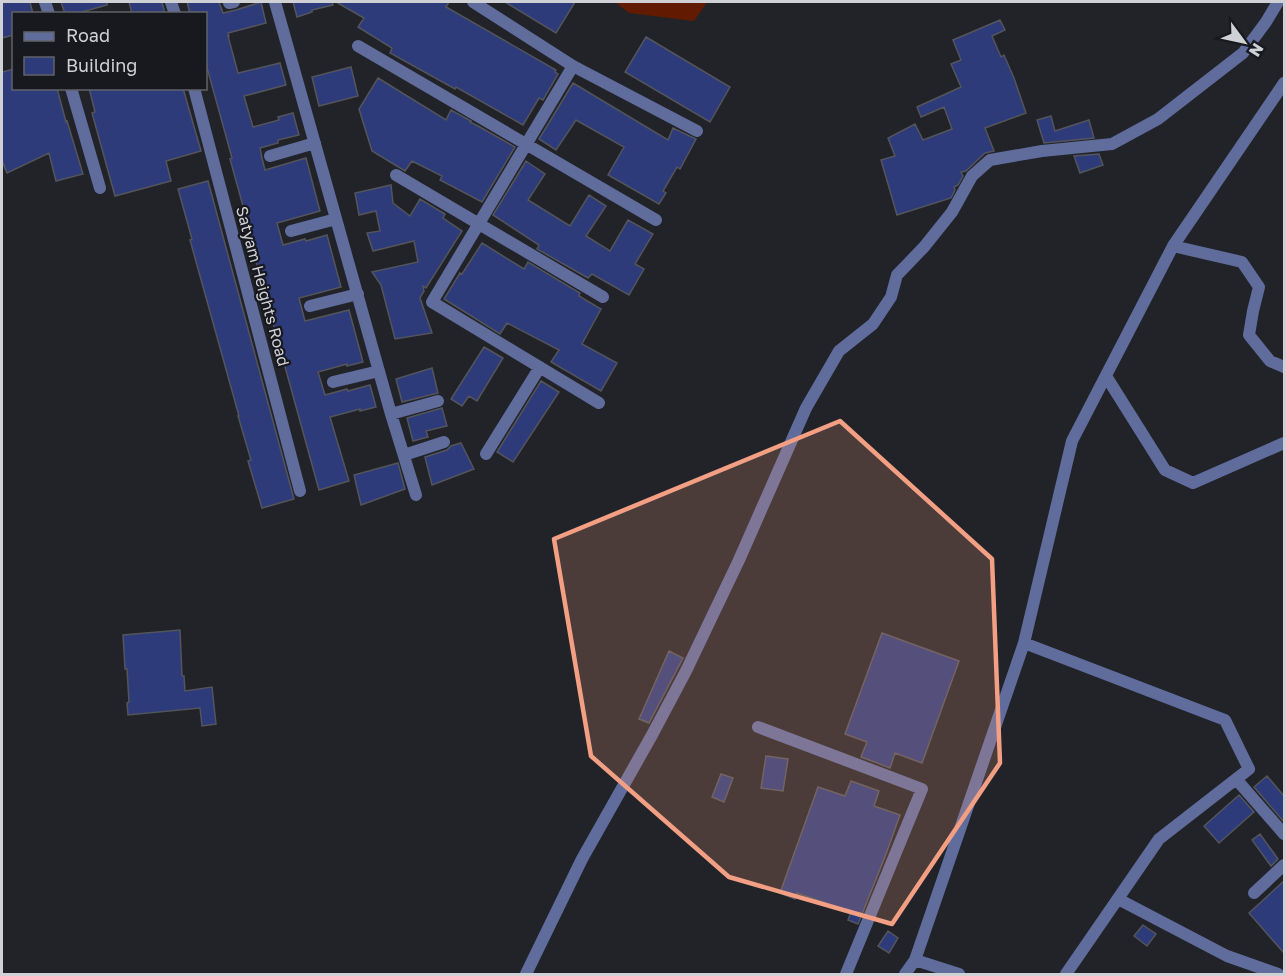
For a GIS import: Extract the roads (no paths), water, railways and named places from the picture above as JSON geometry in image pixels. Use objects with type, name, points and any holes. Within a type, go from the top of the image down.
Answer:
[{"type":"street","points":[[275,2],[416,495]]},
{"type":"street","points":[[473,2],[573,66],[697,131]]},
{"type":"street","points":[[526,975],[582,859],[686,671],[744,549],[806,408],[839,351],[873,324],[891,297],[897,274],[924,247],[952,212],[972,176],[990,160],[1112,144],[1158,119],[1242,53],[1278,2]]},
{"type":"street","points":[[358,46],[656,220]]},
{"type":"street","points":[[573,66],[432,302],[599,403]]},
{"type":"street","points":[[905,975],[915,960],[1024,643],[1072,441],[1173,246],[1284,83]]},
{"type":"street","points":[[72,90],[100,188]]},
{"type":"street","name":"Satyam Heights Road","points":[[195,90],[300,491]]},
{"type":"street","points":[[270,156],[315,143]]},
{"type":"street","points":[[396,175],[603,297]]},
{"type":"street","points":[[291,231],[336,219]]},
{"type":"street","points":[[1173,246],[1242,262],[1259,287],[1252,311],[1249,335],[1270,361],[1284,367]]},
{"type":"street","points":[[310,306],[358,294]]},
{"type":"street","points":[[486,454],[540,367]]},
{"type":"street","points":[[333,382],[379,371]]},
{"type":"street","points":[[1106,376],[1165,470],[1193,483],[1284,443]]},
{"type":"street","points":[[391,414],[438,401]]},
{"type":"street","points":[[404,454],[444,442]]},
{"type":"street","points":[[1024,643],[1225,720],[1249,769],[1159,839],[1066,975]]},
{"type":"street","points":[[758,727],[922,789],[846,975]]},
{"type":"street","points":[[1236,779],[1284,834]]},
{"type":"street","points":[[1254,893],[1284,865]]},
{"type":"street","points":[[1118,899],[1227,956],[1278,975]]},
{"type":"street","points":[[915,960],[959,975]]}]
